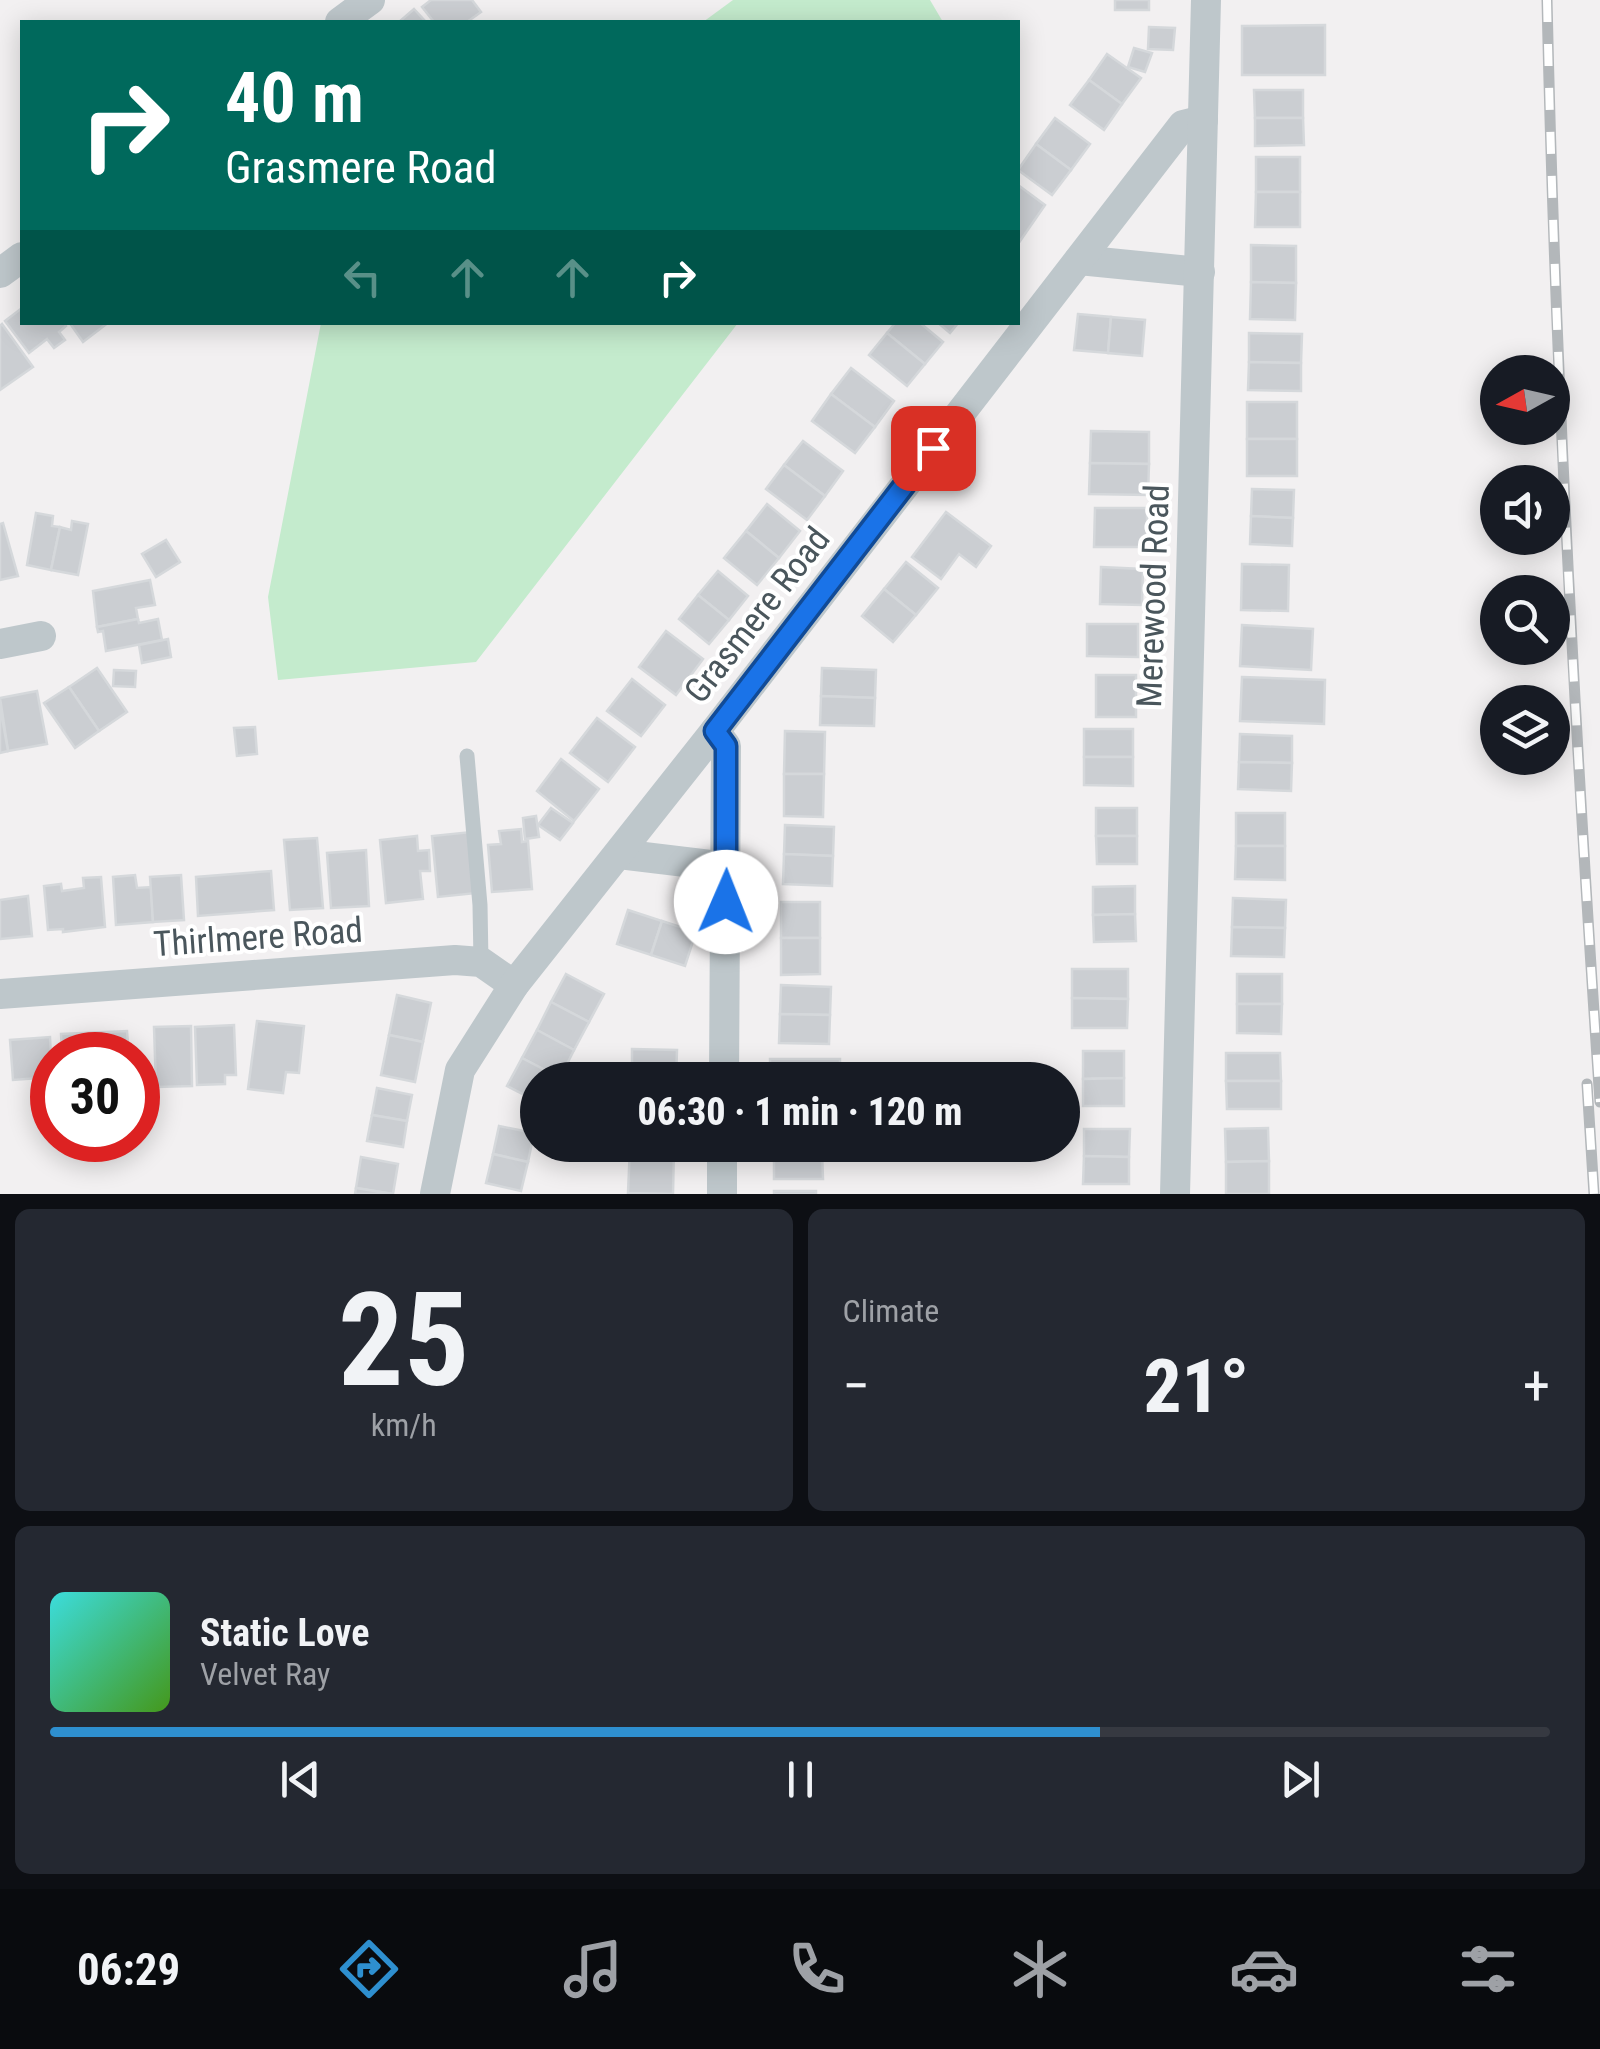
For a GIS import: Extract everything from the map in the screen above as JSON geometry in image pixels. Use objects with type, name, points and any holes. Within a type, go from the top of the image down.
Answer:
[{"type":"street","points":[[343,20],[370,0]]},
{"type":"street","name":"Merewood Road","points":[[1174,1194],[1206,0]]},
{"type":"street","name":"Grasmere Road","points":[[434,1194],[460,1070],[514,985],[1183,125],[1203,120]]},
{"type":"street","points":[[1079,260],[1200,272]]},
{"type":"street","points":[[0,644],[41,636]]},
{"type":"street","points":[[715,731],[726,746],[724,1062]]},
{"type":"street","points":[[619,854],[727,867]]},
{"type":"street","name":"Thirlmere Road","points":[[0,994],[455,960],[481,962]]},
{"type":"street","points":[[481,962],[514,985]]},
{"type":"street","points":[[722,1162],[722,1194]]},
{"type":"lane","points":[[467,756],[481,962]]},
{"type":"green space","points":[[733,0],[930,0],[942,20],[706,20]]},
{"type":"green space","points":[[320,325],[736,325],[476,662],[278,680],[268,597]]},
{"type":"building","points":[[431,0],[472,0],[481,12],[470,20],[432,20],[422,7]]},
{"type":"building","points":[[1115,0],[1149,0],[1149,10],[1115,10]]},
{"type":"building","points":[[414,9],[424,20],[401,20]]},
{"type":"building","points":[[1325,25],[1325,75],[1242,75],[1242,26]]},
{"type":"building","points":[[1149,27],[1175,28],[1173,50],[1148,49]]},
{"type":"building","points":[[1134,48],[1152,53],[1145,72],[1128,67]]},
{"type":"building","points":[[1107,54],[1141,78],[1122,104],[1089,80]]},
{"type":"building","points":[[1089,80],[1122,104],[1104,130],[1070,105]]},
{"type":"building","points":[[1254,90],[1303,90],[1303,118],[1255,118]]},
{"type":"building","points":[[1055,118],[1090,144],[1071,170],[1036,144]]},
{"type":"building","points":[[1255,118],[1303,118],[1304,145],[1255,146]]},
{"type":"building","points":[[1036,144],[1071,170],[1052,195],[1020,171]]},
{"type":"building","points":[[1256,157],[1300,157],[1300,192],[1256,192]]},
{"type":"building","points":[[1020,186],[1045,205],[1020,241]]},
{"type":"building","points":[[1256,192],[1300,192],[1300,227],[1255,227]]},
{"type":"building","points":[[1251,245],[1296,246],[1296,283],[1251,282]]},
{"type":"building","points":[[1251,282],[1296,283],[1295,320],[1250,319]]},
{"type":"building","points":[[20,310],[20,325],[66,325],[59,332],[65,340],[54,348],[47,339],[29,353],[5,321]]},
{"type":"building","points":[[1078,314],[1111,317],[1108,353],[1074,350]]},
{"type":"building","points":[[1111,317],[1145,320],[1142,356],[1108,353]]},
{"type":"building","points":[[71,325],[105,325],[83,342]]},
{"type":"building","points":[[894,325],[923,325],[943,342],[925,364],[887,333]]},
{"type":"building","points":[[941,325],[957,325],[950,333]]},
{"type":"building","points":[[0,326],[33,367],[0,390]]},
{"type":"building","points":[[887,333],[925,364],[907,386],[869,355]]},
{"type":"building","points":[[1249,333],[1302,334],[1301,363],[1249,362]]},
{"type":"building","points":[[1249,362],[1301,363],[1301,391],[1248,390]]},
{"type":"building","points":[[851,368],[894,401],[875,427],[831,394]]},
{"type":"building","points":[[831,394],[875,427],[855,453],[812,421]]},
{"type":"building","points":[[1247,402],[1297,402],[1297,439],[1247,439]]},
{"type":"building","points":[[1091,431],[1149,432],[1149,464],[1090,463]]},
{"type":"building","points":[[1247,439],[1297,439],[1297,476],[1247,476]]},
{"type":"building","points":[[803,441],[843,471],[825,496],[784,465]]},
{"type":"building","points":[[1090,463],[1149,464],[1148,495],[1089,494]]},
{"type":"building","points":[[784,465],[825,496],[807,520],[766,489]]},
{"type":"building","points":[[1252,489],[1294,490],[1293,518],[1251,516]]},
{"type":"building","points":[[767,504],[800,531],[779,558],[746,531]]},
{"type":"building","points":[[1095,508],[1147,508],[1147,547],[1094,547]]},
{"type":"building","points":[[946,512],[991,546],[976,567],[959,554],[941,579],[912,557]]},
{"type":"building","points":[[36,513],[53,516],[52,526],[60,527],[51,570],[27,565]]},
{"type":"building","points":[[1251,516],[1293,518],[1292,546],[1250,544]]},
{"type":"building","points":[[72,521],[88,524],[78,575],[51,570],[60,527],[71,530]]},
{"type":"building","points":[[3,523],[18,576],[0,580],[0,524]]},
{"type":"building","points":[[746,531],[779,558],[757,585],[724,558]]},
{"type":"building","points":[[166,540],[180,562],[156,577],[142,554]]},
{"type":"building","points":[[906,562],[938,588],[916,615],[884,589]]},
{"type":"building","points":[[1242,564],[1289,565],[1288,611],[1241,610]]},
{"type":"building","points":[[1101,567],[1143,569],[1142,605],[1100,604]]},
{"type":"building","points":[[718,571],[748,596],[729,620],[698,595]]},
{"type":"building","points":[[150,580],[155,605],[136,608],[138,619],[97,627],[93,591]]},
{"type":"building","points":[[884,589],[916,615],[893,642],[862,616]]},
{"type":"building","points":[[698,595],[729,620],[709,644],[679,619]]},
{"type":"building","points":[[138,619],[139,623],[158,619],[162,640],[106,651],[103,631],[98,632],[97,627]]},
{"type":"building","points":[[1087,624],[1138,624],[1138,657],[1087,656]]},
{"type":"building","points":[[1242,625],[1313,629],[1311,670],[1240,666]]},
{"type":"building","points":[[666,631],[703,659],[676,695],[639,667]]},
{"type":"building","points":[[168,639],[171,657],[142,663],[139,645]]},
{"type":"building","points":[[97,668],[127,712],[99,731],[69,687]]},
{"type":"building","points":[[822,668],[876,670],[875,698],[821,696]]},
{"type":"building","points":[[114,670],[136,671],[135,687],[113,686]]},
{"type":"building","points":[[1096,675],[1136,675],[1136,717],[1096,717]]},
{"type":"building","points":[[1242,677],[1325,680],[1324,724],[1240,721]]},
{"type":"building","points":[[632,679],[665,705],[641,736],[607,711]]},
{"type":"building","points":[[69,687],[99,731],[75,748],[44,703]]},
{"type":"building","points":[[37,691],[47,744],[8,751],[0,698]]},
{"type":"building","points":[[821,696],[875,698],[874,726],[820,725]]},
{"type":"building","points":[[0,706],[8,751],[0,753]]},
{"type":"building","points":[[597,718],[635,747],[608,782],[570,753]]},
{"type":"building","points":[[255,727],[257,754],[237,756],[234,728]]},
{"type":"building","points":[[1084,729],[1133,729],[1133,757],[1084,757]]},
{"type":"building","points":[[785,731],[825,732],[824,774],[784,774]]},
{"type":"building","points":[[1240,734],[1292,736],[1292,763],[1239,762]]},
{"type":"building","points":[[1084,757],[1133,757],[1133,786],[1084,785]]},
{"type":"building","points":[[561,759],[599,789],[574,821],[537,791]]},
{"type":"building","points":[[1239,762],[1292,763],[1291,791],[1238,789]]},
{"type":"building","points":[[784,774],[824,774],[823,817],[784,816]]},
{"type":"building","points":[[551,808],[573,823],[560,840],[538,825]]},
{"type":"building","points":[[1096,808],[1137,808],[1137,836],[1096,836]]},
{"type":"building","points":[[1236,813],[1285,813],[1285,846],[1236,846]]},
{"type":"building","points":[[536,816],[539,837],[525,839],[523,818]]},
{"type":"building","points":[[785,825],[834,827],[833,856],[784,854]]},
{"type":"building","points":[[521,829],[522,842],[528,841],[532,889],[492,892],[488,845],[501,844],[499,831]]},
{"type":"building","points":[[471,832],[477,893],[438,897],[432,836]]},
{"type":"building","points":[[417,836],[418,851],[429,850],[430,871],[420,871],[423,899],[386,903],[380,840]]},
{"type":"building","points":[[1096,836],[1137,836],[1137,864],[1097,864]]},
{"type":"building","points":[[317,838],[323,908],[290,910],[284,840]]},
{"type":"building","points":[[1236,846],[1285,846],[1285,880],[1235,879]]},
{"type":"building","points":[[366,850],[369,906],[331,908],[327,853]]},
{"type":"building","points":[[784,854],[833,856],[832,886],[783,884]]},
{"type":"building","points":[[271,871],[274,910],[198,916],[196,877]]},
{"type":"building","points":[[135,875],[137,888],[151,887],[153,922],[116,925],[113,877]]},
{"type":"building","points":[[181,875],[184,920],[153,922],[150,877]]},
{"type":"building","points":[[101,877],[105,927],[48,930],[44,886],[61,884],[62,891],[84,888],[83,878]]},
{"type":"building","points":[[1135,886],[1135,914],[1093,915],[1093,887]]},
{"type":"building","points":[[28,896],[32,936],[0,939],[0,900]]},
{"type":"building","points":[[1233,898],[1286,900],[1285,928],[1232,927]]},
{"type":"building","points":[[781,902],[820,902],[820,938],[781,938]]},
{"type":"building","points":[[628,910],[662,921],[651,955],[617,944]]},
{"type":"building","points":[[1135,914],[1136,941],[1094,942],[1093,915]]},
{"type":"building","points":[[662,921],[696,932],[685,966],[651,955]]},
{"type":"building","points":[[1232,927],[1285,928],[1284,957],[1231,956]]},
{"type":"building","points":[[781,938],[820,938],[820,974],[781,975]]},
{"type":"building","points":[[1072,969],[1128,969],[1128,999],[1072,998]]},
{"type":"building","points":[[566,974],[604,994],[589,1022],[551,1002]]},
{"type":"building","points":[[1237,974],[1282,974],[1282,1004],[1237,1004]]},
{"type":"building","points":[[781,985],[831,987],[830,1015],[780,1014]]},
{"type":"building","points":[[397,995],[431,1003],[423,1042],[389,1035]]},
{"type":"building","points":[[1072,998],[1128,999],[1127,1028],[1072,1028]]},
{"type":"building","points":[[551,1002],[589,1022],[574,1050],[537,1030]]},
{"type":"building","points":[[1237,1004],[1282,1004],[1281,1034],[1237,1033]]},
{"type":"building","points":[[780,1014],[830,1015],[829,1044],[779,1043]]},
{"type":"building","points":[[257,1021],[304,1026],[299,1073],[286,1072],[283,1093],[248,1089]]},
{"type":"building","points":[[234,1025],[236,1075],[225,1075],[225,1084],[197,1085],[195,1027]]},
{"type":"building","points":[[191,1026],[192,1086],[160,1087],[160,1032],[154,1032],[154,1027]]},
{"type":"building","points":[[537,1030],[574,1050],[568,1062],[530,1062],[522,1058]]},
{"type":"building","points":[[389,1035],[423,1042],[415,1082],[381,1075]]},
{"type":"building","points":[[30,1038],[30,1079],[13,1080],[10,1040]]},
{"type":"building","points":[[632,1049],[677,1050],[677,1062],[632,1062]]},
{"type":"building","points":[[1083,1051],[1124,1051],[1124,1078],[1083,1079]]},
{"type":"building","points":[[1226,1053],[1280,1053],[1281,1081],[1226,1081]]},
{"type":"building","points":[[522,1058],[530,1062],[520,1062],[520,1093],[507,1086]]},
{"type":"building","points":[[770,1059],[840,1059],[840,1062]]},
{"type":"building","points":[[1124,1078],[1124,1106],[1083,1106],[1083,1079]]},
{"type":"building","points":[[1226,1081],[1281,1081],[1281,1109],[1227,1109]]},
{"type":"building","points":[[377,1088],[412,1095],[407,1121],[372,1115]]},
{"type":"building","points":[[372,1115],[407,1121],[403,1147],[367,1141]]},
{"type":"building","points":[[499,1126],[520,1130],[520,1160],[493,1154]]},
{"type":"building","points":[[1268,1128],[1269,1161],[1226,1162],[1225,1129]]},
{"type":"building","points":[[1084,1129],[1130,1129],[1129,1157],[1084,1156]]},
{"type":"building","points":[[493,1154],[528,1162],[521,1191],[486,1183]]},
{"type":"building","points":[[1084,1156],[1129,1157],[1129,1184],[1083,1184]]},
{"type":"building","points":[[361,1157],[398,1164],[393,1194],[356,1188]]},
{"type":"building","points":[[1269,1161],[1269,1194],[1226,1194],[1226,1162]]},
{"type":"building","points":[[629,1162],[674,1162],[673,1194],[628,1193]]},
{"type":"building","points":[[774,1162],[822,1162],[823,1179],[774,1179]]},
{"type":"building","points":[[356,1188],[393,1194],[355,1194]]},
{"type":"building","points":[[816,1191],[816,1194],[774,1194]]},
{"type":"railway","points":[[1547,0],[1567,551],[1600,1102]]},
{"type":"railway","points":[[1587,1084],[1594,1194]]},
{"type":"route","points":[[726,902],[726,746],[715,731],[933,448]]}]
